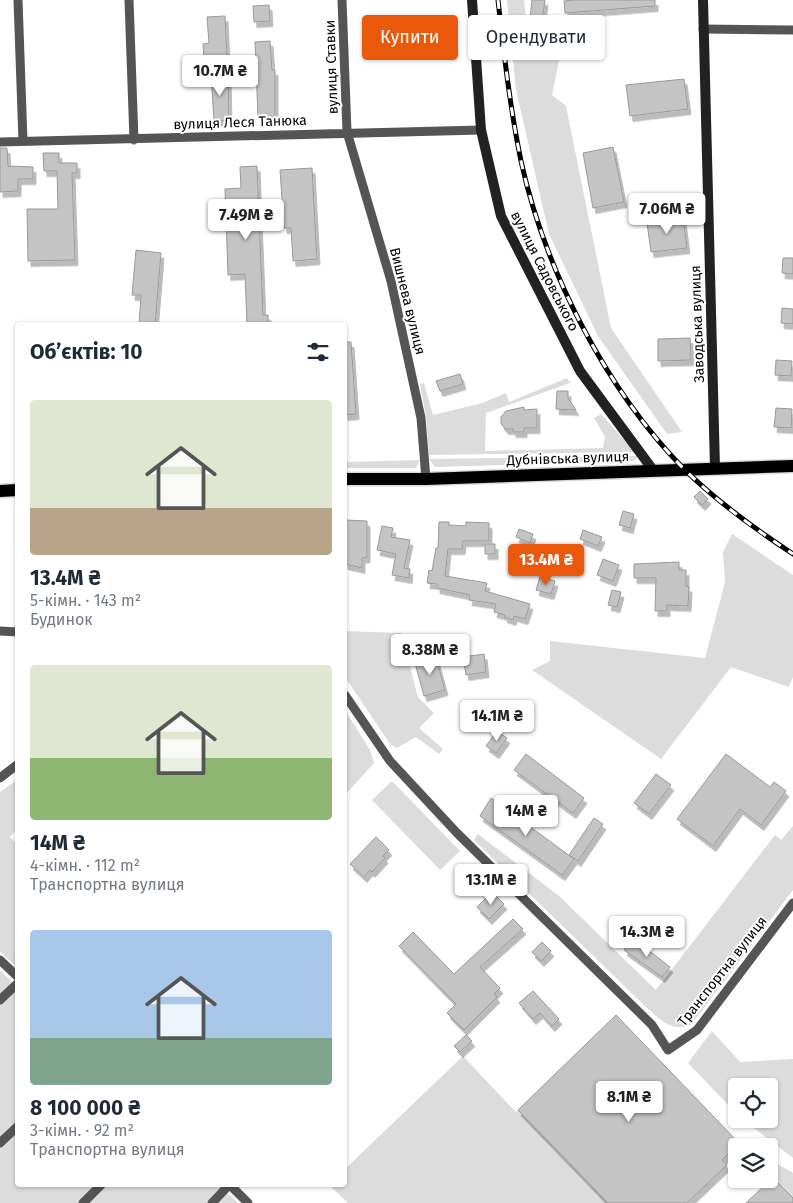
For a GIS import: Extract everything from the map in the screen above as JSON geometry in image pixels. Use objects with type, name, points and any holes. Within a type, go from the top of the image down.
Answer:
[{"type":"main road","name":"Дубнівська вулиця","points":[[347,479],[426,479],[793,466]]},
{"type":"main road","points":[[0,491],[15,490]]},
{"type":"street","points":[[18,0],[23,141]]},
{"type":"street","points":[[129,0],[134,140]]},
{"type":"street","name":"вулиця Ставки","points":[[342,0],[347,132]]},
{"type":"street","name":"вулиця Садовського","points":[[472,0],[481,130],[500,216],[580,370],[653,470]]},
{"type":"street","name":"Заводська вулиця","points":[[703,0],[715,468]]},
{"type":"street","points":[[703,29],[793,30]]},
{"type":"street","name":"вулиця Леся Танюка","points":[[0,142],[481,130]]},
{"type":"street","name":"Вишнева вулиця","points":[[347,132],[391,280],[421,418],[426,479]]},
{"type":"street","points":[[0,631],[15,632]]},
{"type":"street","name":"Транспортна вулиця","points":[[347,699],[390,761],[457,832],[652,1025],[668,1050],[697,1030],[793,903]]},
{"type":"street","points":[[0,778],[15,766]]},
{"type":"street","points":[[0,960],[15,974]]},
{"type":"street","points":[[0,1000],[15,986]]},
{"type":"street","points":[[0,1143],[15,1129]]},
{"type":"street","points":[[83,1203],[99,1187]]},
{"type":"street","points":[[212,1203],[228,1187]]},
{"type":"street","points":[[232,1187],[248,1203]]},
{"type":"shaded area","points":[[507,0],[524,0],[526,15],[508,15]]},
{"type":"shaded area","points":[[513,60],[559,60],[552,95],[566,106],[611,328],[682,432],[667,434],[598,336],[549,234],[516,90]]},
{"type":"shaded area","points":[[567,378],[570,383],[486,413],[485,451],[603,448],[605,437],[594,418],[601,414],[635,452],[429,455],[426,417],[420,384],[424,383],[433,415],[482,403],[506,393],[509,402]]},
{"type":"shaded area","points":[[638,456],[633,461],[435,467],[429,459]]},
{"type":"shaded area","points":[[420,460],[416,468],[347,468],[347,462]]},
{"type":"shaded area","points":[[732,534],[793,575],[793,677],[789,687],[731,667],[661,759],[532,670],[550,661],[550,641],[705,658],[725,582],[723,552]]},
{"type":"shaded area","points":[[347,631],[401,633],[418,697],[434,713],[419,728],[443,749],[439,754],[416,737],[397,748],[390,744],[347,680]]},
{"type":"shaded area","points":[[347,713],[370,750],[374,763],[347,793]]},
{"type":"shaded area","points":[[15,781],[15,831],[10,837],[15,843],[15,966],[0,951],[0,792]]},
{"type":"shaded area","points":[[392,781],[460,851],[440,870],[372,800]]},
{"type":"shaded area","points":[[793,826],[793,890],[691,1025],[684,1027],[672,1026],[657,1017],[474,840],[478,834],[559,896],[656,990],[775,835],[781,840]]},
{"type":"shaded area","points":[[0,970],[15,985],[15,1187],[221,1187],[238,1203],[0,1203]]},
{"type":"shaded area","points":[[712,1031],[740,1062],[793,1059],[793,1158],[778,1147],[778,1138],[767,1138],[754,1128],[778,1128],[778,1078],[728,1078],[728,1105],[688,1063]]},
{"type":"shaded area","points":[[463,1056],[512,1108],[516,1112],[518,1110],[608,1203],[348,1203],[331,1187],[347,1187],[347,1167]]},
{"type":"shaded area","points":[[778,1164],[793,1173],[793,1198],[778,1182]]},
{"type":"building","points":[[532,0],[545,0],[543,15],[530,15]]},
{"type":"building","points":[[655,0],[655,6],[565,13],[564,1]]},
{"type":"building","points":[[269,5],[270,21],[254,22],[253,6]]},
{"type":"building","points":[[225,16],[227,58],[204,59],[203,44],[209,43],[207,17]]},
{"type":"building","points":[[270,41],[272,70],[275,70],[275,117],[258,118],[255,42]]},
{"type":"building","points":[[228,73],[229,120],[214,121],[211,74]]},
{"type":"building","points":[[684,79],[688,109],[630,116],[626,85]]},
{"type":"building","points":[[613,147],[624,202],[593,208],[583,153]]},
{"type":"building","points":[[0,148],[7,148],[8,166],[33,167],[33,179],[18,179],[18,191],[0,192]]},
{"type":"building","points":[[43,153],[59,153],[59,163],[77,163],[77,173],[72,173],[75,260],[28,261],[27,209],[58,209],[57,171],[44,171]]},
{"type":"building","points":[[257,166],[263,315],[268,315],[268,322],[247,322],[245,274],[228,275],[225,189],[241,188],[240,167]]},
{"type":"building","points":[[312,168],[317,259],[293,261],[291,228],[284,228],[280,170]]},
{"type":"building","points":[[683,218],[687,248],[651,252],[647,223]]},
{"type":"building","points":[[136,250],[161,253],[155,322],[139,322],[141,295],[132,295]]},
{"type":"building","points":[[783,258],[793,258],[793,274],[782,273]]},
{"type":"building","points":[[782,308],[793,309],[793,324],[781,323]]},
{"type":"building","points":[[690,338],[691,360],[658,361],[658,339]]},
{"type":"building","points":[[347,342],[351,342],[356,414],[347,415]]},
{"type":"building","points":[[776,360],[792,361],[791,376],[775,375]]},
{"type":"building","points":[[460,374],[463,384],[440,391],[436,381]]},
{"type":"building","points":[[557,391],[568,391],[568,398],[576,410],[556,409]]},
{"type":"building","points":[[524,407],[524,410],[537,409],[537,428],[524,428],[524,432],[513,432],[513,429],[506,429],[501,424],[501,417],[506,411]]},
{"type":"building","points":[[776,408],[792,409],[791,428],[774,427]]},
{"type":"building","points":[[700,491],[708,499],[702,505],[694,497]]},
{"type":"building","points":[[623,511],[634,514],[630,528],[619,525]]},
{"type":"building","points":[[347,520],[367,521],[367,557],[362,558],[362,568],[347,564]]},
{"type":"building","points":[[439,522],[449,522],[449,525],[466,526],[466,522],[489,523],[489,541],[463,541],[462,549],[448,549],[445,576],[487,583],[485,591],[530,604],[525,619],[514,616],[513,620],[504,617],[505,615],[494,612],[496,604],[469,600],[470,595],[437,588],[437,584],[427,583],[429,570],[432,571],[436,548],[438,548]]},
{"type":"building","points":[[382,526],[393,528],[391,537],[410,540],[404,568],[410,569],[409,578],[392,575],[396,554],[377,550]]},
{"type":"building","points":[[519,529],[533,534],[530,543],[516,537]]},
{"type":"building","points":[[583,530],[602,537],[598,546],[580,539]]},
{"type":"building","points":[[485,544],[495,544],[495,554],[485,554]]},
{"type":"building","points":[[603,559],[619,565],[613,581],[597,575]]},
{"type":"building","points":[[679,562],[679,570],[686,570],[686,586],[689,587],[688,606],[667,605],[667,611],[655,611],[656,578],[634,578],[634,564]]},
{"type":"building","points":[[540,577],[555,581],[551,594],[536,590]]},
{"type":"building","points":[[612,590],[621,592],[617,607],[608,605]]},
{"type":"building","points":[[484,654],[486,672],[466,675],[463,657]]},
{"type":"building","points":[[436,657],[445,690],[424,696],[415,663]]},
{"type":"building","points":[[515,700],[521,706],[516,713],[509,707]]},
{"type":"building","points":[[497,731],[507,738],[496,753],[486,746]]},
{"type":"building","points":[[526,754],[584,798],[573,813],[514,770]]},
{"type":"building","points":[[726,754],[770,787],[774,782],[786,791],[761,825],[740,809],[713,846],[677,819]]},
{"type":"building","points":[[656,774],[671,785],[649,814],[634,803]]},
{"type":"building","points":[[491,798],[574,859],[562,875],[480,816]]},
{"type":"building","points":[[594,818],[603,824],[578,861],[569,855]]},
{"type":"building","points":[[376,837],[389,850],[383,856],[385,858],[372,872],[370,870],[364,877],[350,864]]},
{"type":"building","points":[[492,892],[504,904],[489,919],[477,907]]},
{"type":"building","points":[[513,919],[523,929],[480,967],[500,988],[494,994],[497,997],[464,1030],[447,1013],[456,1004],[399,946],[413,932],[454,974]]},
{"type":"building","points":[[633,938],[670,967],[662,977],[624,950]]},
{"type":"building","points":[[542,942],[551,951],[541,961],[532,952]]},
{"type":"building","points":[[533,991],[559,1019],[552,1026],[540,1013],[533,1019],[519,1003]]},
{"type":"building","points":[[616,1015],[734,1138],[728,1138],[728,1154],[722,1160],[727,1165],[687,1203],[608,1203],[518,1110]]},
{"type":"building","points":[[466,1035],[472,1041],[460,1052],[454,1046]]},
{"type":"building","points":[[778,1183],[793,1198],[793,1203],[746,1203],[762,1188],[778,1188]]},
{"type":"railway","points":[[498,0],[510,101],[521,161],[545,244],[562,285],[582,325],[628,402],[683,468],[736,514],[793,554]]}]
